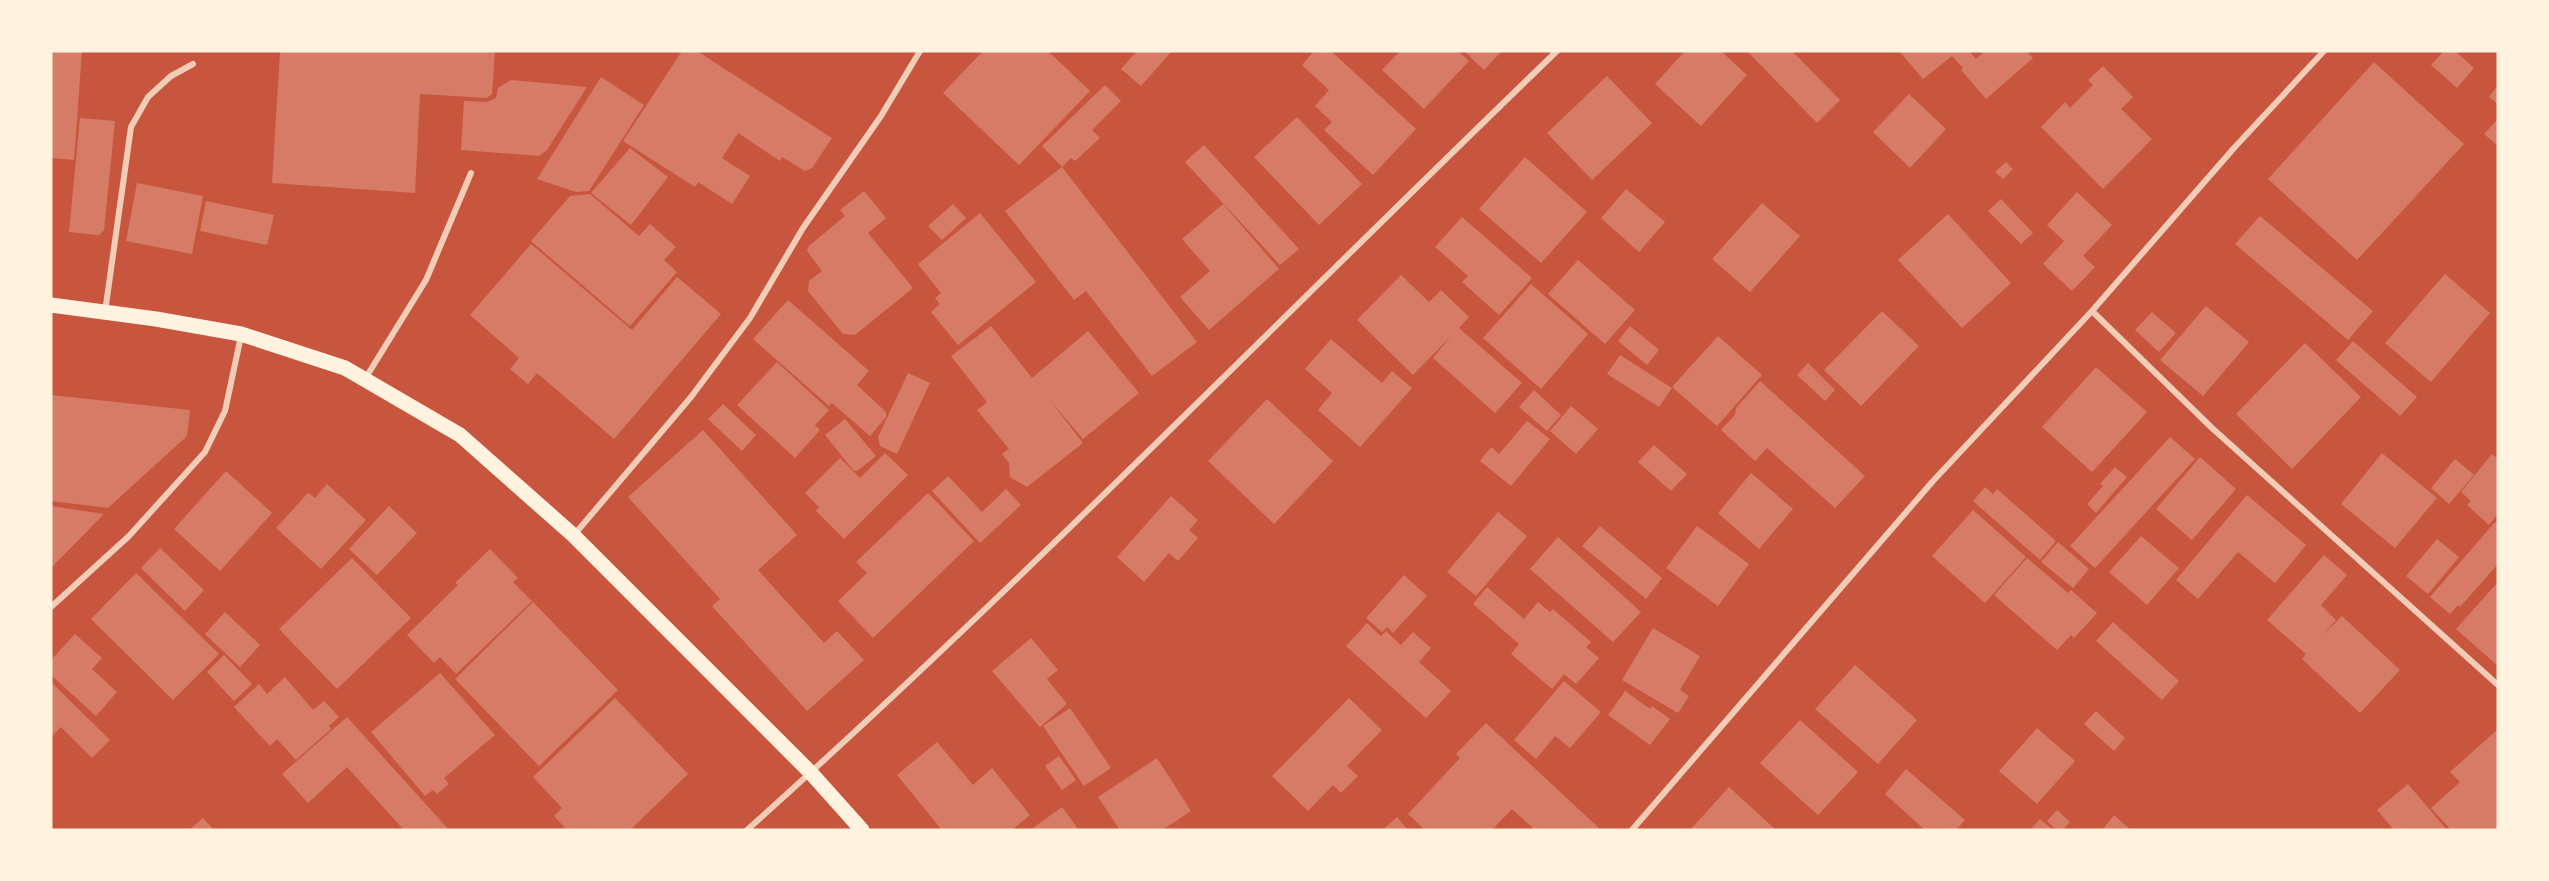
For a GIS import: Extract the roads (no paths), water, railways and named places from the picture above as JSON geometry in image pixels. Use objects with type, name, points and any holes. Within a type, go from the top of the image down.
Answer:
[{"type":"main road","points":[[51,305],[241,334],[345,368],[460,435],[573,535],[811,773],[862,830]]},
{"type":"street","points":[[573,535],[691,397],[750,318],[803,228],[881,116],[920,51]]},
{"type":"street","points":[[747,830],[811,773],[1181,419],[1557,51]]},
{"type":"street","points":[[1632,830],[1934,481],[2092,311],[2234,148],[2324,51]]},
{"type":"street","points":[[105,312],[131,127],[148,97],[171,76],[193,64]]},
{"type":"street","points":[[364,380],[426,280],[471,173]]},
{"type":"street","points":[[2092,311],[2212,428],[2498,685]]},
{"type":"street","points":[[51,607],[129,536],[205,452],[225,411],[241,334]]}]
